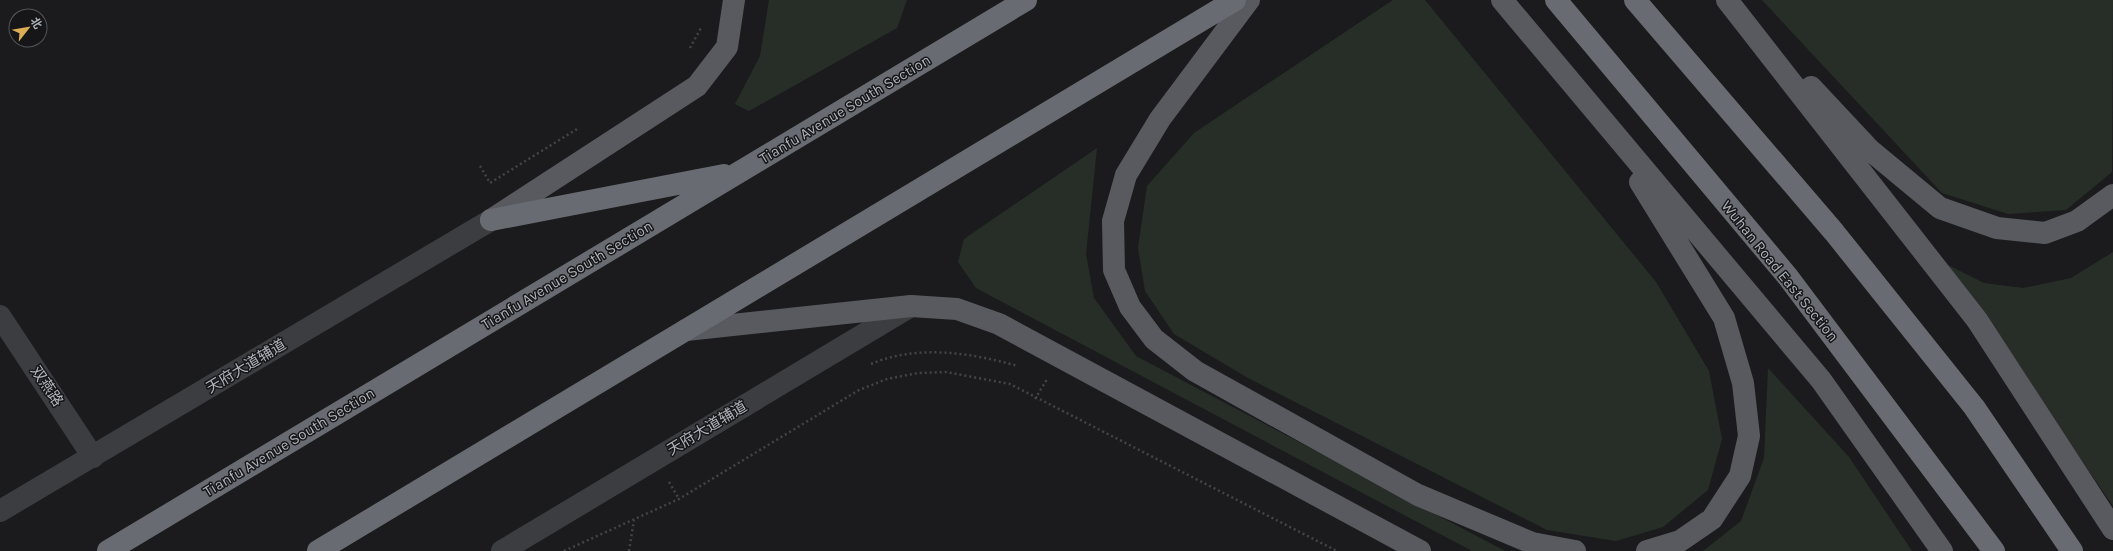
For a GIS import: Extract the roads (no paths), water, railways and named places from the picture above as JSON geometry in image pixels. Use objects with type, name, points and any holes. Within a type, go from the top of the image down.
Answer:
[{"type":"highway","name":"Tianfu Avenue South Section","points":[[108,551],[1026,0]]},
{"type":"highway","points":[[318,551],[1235,0]]},
{"type":"highway","name":"Wuhan Road East Section","points":[[1556,0],[1788,277],[1994,551]]},
{"type":"highway","points":[[1635,0],[1834,232],[1969,401],[2072,551]]},
{"type":"highway","points":[[492,220],[739,172]]},
{"type":"main road","points":[[492,220],[697,86],[727,47],[734,0]]},
{"type":"main road","points":[[1249,0],[1160,119],[1126,175],[1113,221],[1114,270],[1130,308],[1154,339],[1195,371],[1418,495],[1532,543],[1575,551]]},
{"type":"main road","points":[[1502,0],[1821,380],[1942,551]]},
{"type":"main road","points":[[1728,0],[1870,150],[1940,208],[1997,228],[2045,233],[2077,221],[2113,195]]},
{"type":"main road","points":[[1728,0],[1977,320],[2113,529]]},
{"type":"main road","points":[[1599,116],[1724,318],[1743,383],[1749,436],[1740,476],[1712,519],[1680,540],[1647,551]]},
{"type":"main road","points":[[686,330],[911,306],[957,309],[999,324],[1420,551]]},
{"type":"street","name":"天府大道辅道","points":[[0,511],[492,220]]},
{"type":"street","name":"天府大道辅道","points":[[502,551],[911,306]]},
{"type":"street","name":"双燕路","points":[[0,316],[93,457]]}]
